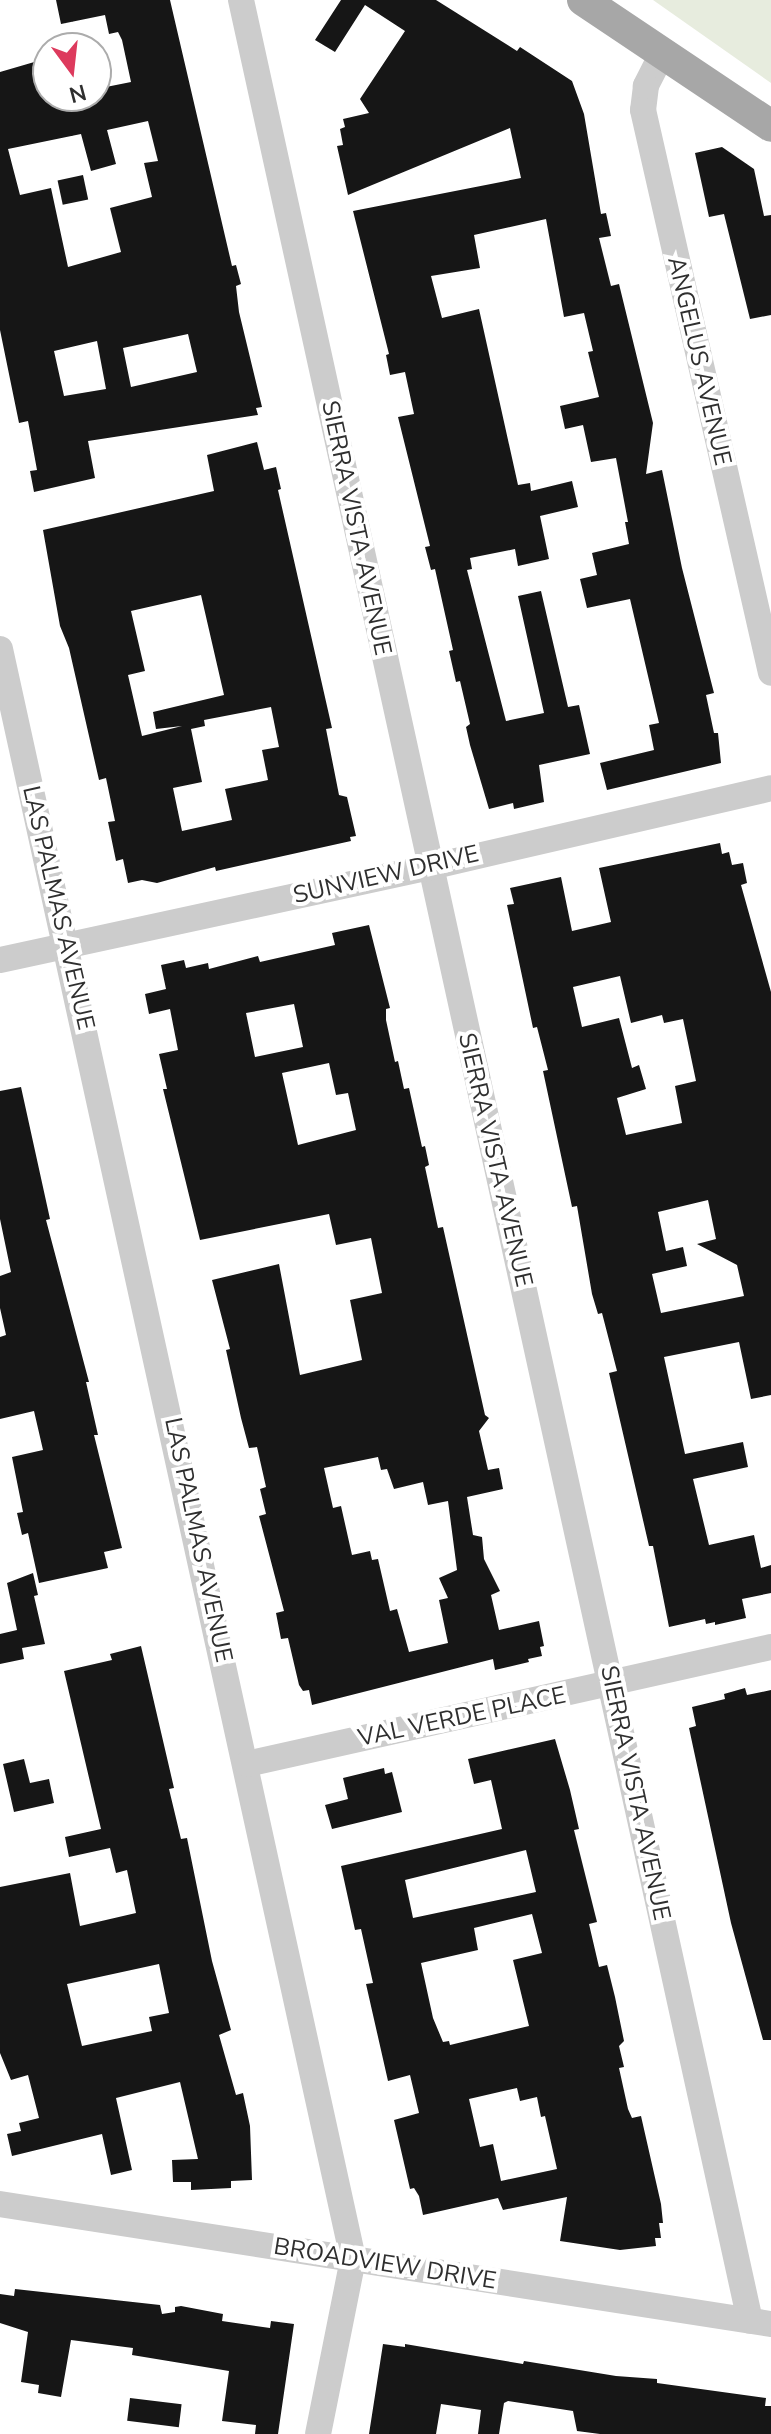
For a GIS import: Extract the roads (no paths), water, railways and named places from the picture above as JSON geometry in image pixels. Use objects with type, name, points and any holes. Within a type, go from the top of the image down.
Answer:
[{"type":"main road","points":[[583,0],[771,126]]},
{"type":"street","name":"SIERRA VISTA AVENUE","points":[[241,0],[612,1684],[761,2322]]},
{"type":"street","name":"ANGELUS AVENUE","points":[[663,52],[646,86],[643,110],[771,673]]},
{"type":"street","name":"LAS PALMAS AVENUE","points":[[0,649],[247,1764],[353,2259],[318,2434]]},
{"type":"street","name":"SUNVIEW DRIVE","points":[[0,960],[430,867],[771,788]]},
{"type":"street","name":"VAL VERDE PLACE","points":[[247,1764],[771,1647]]},
{"type":"street","name":"BROADVIEW DRIVE","points":[[0,2204],[761,2322]]}]
